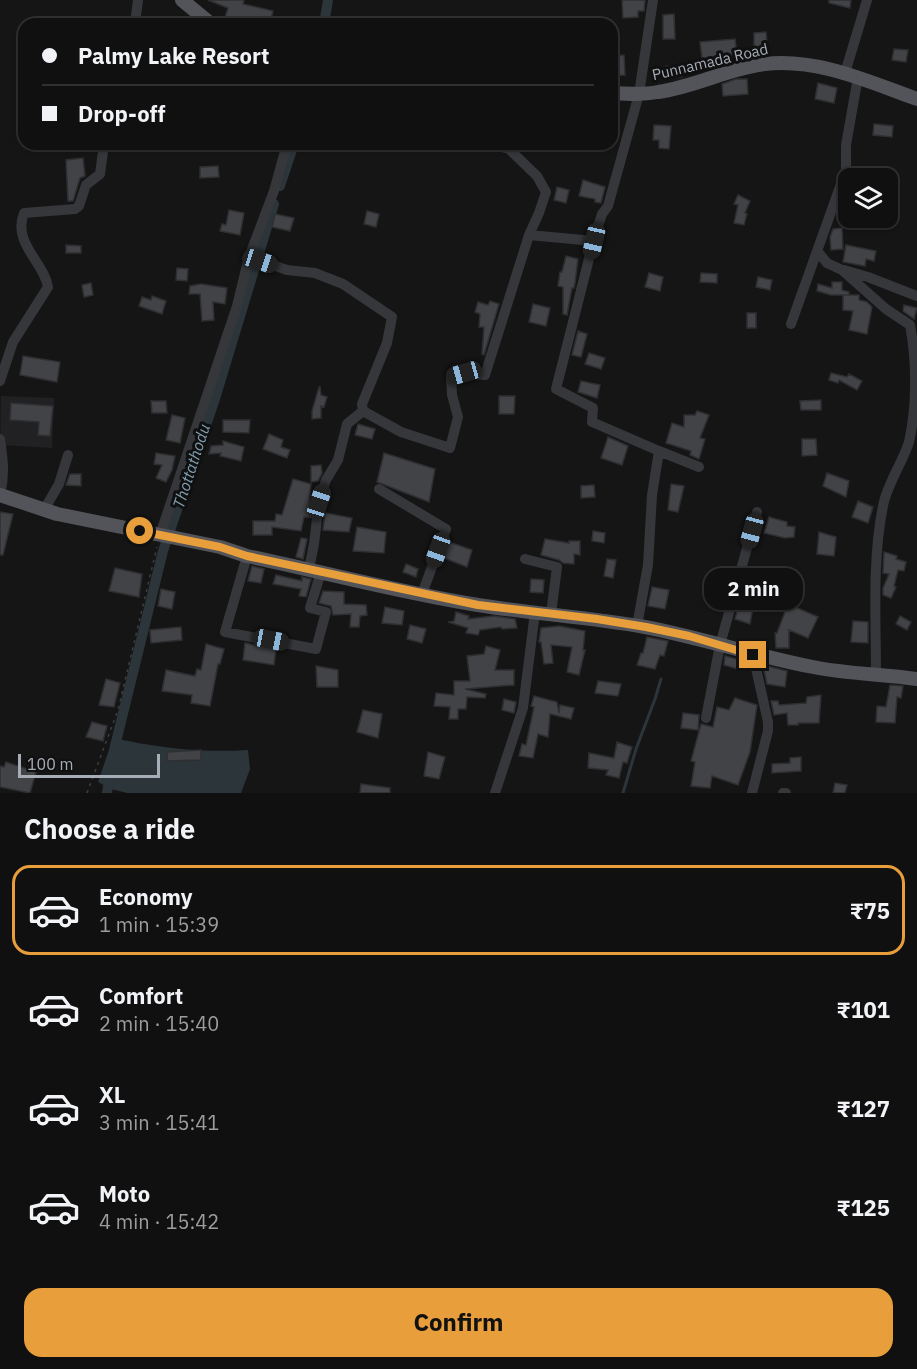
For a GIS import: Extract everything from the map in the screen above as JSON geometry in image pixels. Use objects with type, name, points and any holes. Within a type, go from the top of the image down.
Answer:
[{"type":"main road","points":[[182,0],[204,18]]},
{"type":"main road","name":"Punnamada Road","points":[[618,93],[639,94],[677,88],[764,64],[790,62],[851,75],[917,99]]},
{"type":"main road","points":[[0,495],[44,510],[220,547],[247,556],[422,594],[478,605],[637,626],[689,636],[753,655],[816,668],[917,679]]},
{"type":"street","points":[[136,18],[138,0]]},
{"type":"street","points":[[653,0],[639,94],[610,198],[602,214],[594,241],[556,388],[593,408],[592,422],[699,467]]},
{"type":"street","points":[[791,324],[847,166],[846,145],[851,75],[867,0]]},
{"type":"street","points":[[0,381],[13,342],[48,287],[47,281],[27,250],[21,219],[24,213],[75,209],[79,206],[86,185],[100,174],[103,150]]},
{"type":"street","points":[[166,536],[237,306],[254,259],[285,150]]},
{"type":"street","points":[[363,411],[401,432],[450,448],[458,417],[452,395],[451,377],[464,373],[485,375],[529,235],[546,192],[537,176],[510,150]]},
{"type":"street","points":[[529,235],[594,241]]},
{"type":"street","points":[[818,252],[827,263],[842,270],[916,293]]},
{"type":"street","points":[[254,259],[286,270],[315,273],[343,284],[392,317],[387,343],[362,404],[363,411]]},
{"type":"street","points":[[842,270],[886,309],[910,325],[913,340],[916,406],[913,443],[883,504],[877,561],[876,674]]},
{"type":"street","points":[[913,340],[917,328]]},
{"type":"street","points":[[247,556],[225,632],[316,649],[326,612],[309,608],[315,570],[319,502],[326,480],[338,460],[347,424],[363,411]]},
{"type":"street","points":[[0,439],[4,464],[4,479],[0,495]]},
{"type":"street","points":[[637,626],[648,565],[652,495],[659,452]]},
{"type":"street","points":[[44,510],[60,484],[69,455]]},
{"type":"street","points":[[379,489],[446,529],[422,594]]},
{"type":"street","points":[[706,718],[720,645],[757,512]]},
{"type":"street","points":[[525,559],[557,567],[550,614]]},
{"type":"street","points":[[495,793],[523,708],[535,612]]},
{"type":"street","points":[[752,793],[768,731],[753,655]]},
{"type":"path","points":[[87,793],[118,710],[166,536]]},
{"type":"shaded area","points":[[1,396],[54,398],[52,448],[0,445]]},
{"type":"shaded area","points":[[113,738],[180,749],[248,750],[250,769],[241,793],[127,793],[111,789],[98,782]]},
{"type":"building","points":[[208,0],[244,0],[243,4],[273,11],[271,18],[225,18],[228,8]]},
{"type":"building","points":[[622,0],[645,0],[644,11],[638,11],[638,17],[623,18]]},
{"type":"building","points":[[829,0],[851,0],[850,8],[829,3]]},
{"type":"building","points":[[674,14],[675,39],[663,39],[663,15]]},
{"type":"building","points":[[766,32],[768,55],[754,57],[754,33]]},
{"type":"building","points":[[735,39],[737,55],[702,58],[700,42]]},
{"type":"building","points":[[894,49],[908,50],[906,62],[892,60]]},
{"type":"building","points":[[624,55],[625,75],[618,76],[618,56]]},
{"type":"building","points":[[666,66],[683,67],[682,77],[665,76]]},
{"type":"building","points":[[736,79],[747,79],[748,94],[723,96],[722,84]]},
{"type":"building","points":[[818,83],[837,88],[834,103],[815,99]]},
{"type":"building","points":[[874,124],[893,126],[892,137],[873,135]]},
{"type":"building","points":[[654,125],[671,126],[669,149],[659,148],[659,140],[653,140]]},
{"type":"building","points":[[83,158],[85,176],[80,178],[73,201],[68,201],[66,160]]},
{"type":"building","points":[[218,166],[219,177],[200,178],[200,167]]},
{"type":"building","points":[[583,180],[605,187],[601,203],[595,202],[595,199],[579,196]]},
{"type":"building","points":[[557,187],[569,190],[566,203],[554,200]]},
{"type":"building","points":[[738,195],[750,201],[745,213],[747,214],[744,225],[734,223],[738,205],[734,204]]},
{"type":"building","points":[[229,210],[244,213],[240,235],[220,231],[222,224],[226,225]]},
{"type":"building","points":[[367,211],[379,214],[376,227],[364,224]]},
{"type":"building","points":[[275,214],[294,218],[290,231],[272,227]]},
{"type":"building","points":[[842,228],[843,249],[831,250],[830,237],[833,229]]},
{"type":"building","points":[[66,245],[81,246],[81,253],[66,253]]},
{"type":"building","points":[[846,245],[876,251],[874,261],[866,259],[865,266],[843,262]]},
{"type":"building","points":[[566,256],[578,259],[567,315],[563,314],[563,287],[558,286]]},
{"type":"building","points":[[177,268],[188,269],[187,281],[176,280]]},
{"type":"building","points":[[649,273],[663,277],[660,291],[645,287]]},
{"type":"building","points":[[701,273],[717,274],[717,283],[700,282]]},
{"type":"building","points":[[758,277],[772,280],[770,290],[756,287]]},
{"type":"building","points":[[832,282],[842,282],[842,290],[849,292],[849,295],[831,295],[817,291],[818,284],[832,288]]},
{"type":"building","points":[[91,283],[93,295],[84,297],[82,285]]},
{"type":"building","points":[[201,284],[227,288],[225,304],[213,302],[214,320],[202,321],[200,294],[189,294],[190,286]]},
{"type":"building","points":[[843,295],[859,295],[859,300],[867,302],[872,307],[867,334],[849,330],[853,311],[843,310]]},
{"type":"building","points":[[152,296],[166,301],[162,314],[139,306],[142,297],[151,300]]},
{"type":"building","points":[[490,301],[499,304],[484,355],[482,354],[484,327],[479,327],[480,314],[475,312],[478,302],[488,305]]},
{"type":"building","points":[[533,304],[550,308],[546,326],[529,322]]},
{"type":"building","points":[[904,305],[917,308],[914,319],[903,311]]},
{"type":"building","points":[[747,313],[756,313],[756,328],[747,328]]},
{"type":"building","points":[[578,331],[587,334],[581,357],[572,355]]},
{"type":"building","points":[[589,353],[605,358],[601,369],[585,364]]},
{"type":"building","points":[[23,356],[60,362],[57,382],[20,375]]},
{"type":"building","points":[[831,373],[847,377],[849,374],[862,381],[857,390],[839,380],[838,383],[829,380]]},
{"type":"building","points":[[581,381],[600,385],[597,398],[578,392]]},
{"type":"building","points":[[319,387],[321,395],[327,397],[324,407],[321,406],[321,418],[312,419],[312,411]]},
{"type":"building","points":[[499,396],[515,396],[514,414],[499,414]]},
{"type":"building","points":[[821,400],[821,410],[801,410],[800,401]]},
{"type":"building","points":[[151,401],[166,401],[167,413],[152,413]]},
{"type":"building","points":[[11,403],[53,406],[50,436],[38,435],[39,422],[10,420]]},
{"type":"building","points":[[697,411],[709,415],[700,438],[705,439],[699,459],[690,455],[691,451],[666,443],[672,423],[684,427],[684,415],[695,415]]},
{"type":"building","points":[[172,415],[185,418],[180,443],[166,440]]},
{"type":"building","points":[[223,420],[250,420],[249,433],[223,432]]},
{"type":"building","points":[[358,424],[375,429],[372,439],[355,435]]},
{"type":"building","points":[[269,434],[283,440],[281,447],[290,450],[287,458],[263,449]]},
{"type":"building","points":[[608,437],[628,446],[622,465],[601,458]]},
{"type":"building","points":[[802,439],[816,439],[817,455],[802,456]]},
{"type":"building","points":[[223,441],[244,447],[241,461],[220,456],[221,453],[209,454],[211,446],[223,445]]},
{"type":"building","points":[[156,453],[175,456],[166,482],[156,478],[162,465],[154,464]]},
{"type":"building","points":[[384,453],[435,469],[429,502],[377,482]]},
{"type":"building","points":[[321,465],[322,473],[318,481],[311,482],[311,466]]},
{"type":"building","points":[[827,473],[849,481],[846,497],[823,486]]},
{"type":"building","points":[[70,474],[81,474],[81,486],[66,485]]},
{"type":"building","points":[[293,479],[311,484],[310,518],[304,517],[301,531],[272,527],[272,535],[253,535],[253,521],[275,521],[276,514],[282,515]]},
{"type":"building","points":[[671,484],[684,486],[678,512],[668,510]]},
{"type":"building","points":[[594,485],[595,497],[581,498],[581,486]]},
{"type":"building","points":[[858,501],[873,507],[868,523],[852,517]]},
{"type":"building","points":[[0,512],[13,514],[3,555],[0,555]]},
{"type":"building","points":[[325,513],[352,518],[349,532],[323,530]]},
{"type":"building","points":[[769,517],[787,522],[787,526],[795,527],[794,537],[785,538],[764,533]]},
{"type":"building","points":[[357,527],[386,532],[384,553],[353,551]]},
{"type":"building","points":[[593,531],[605,533],[604,543],[592,541]]},
{"type":"building","points":[[819,532],[836,537],[834,556],[817,554]]},
{"type":"building","points":[[301,538],[307,539],[303,559],[296,557]]},
{"type":"building","points":[[545,539],[569,543],[569,541],[580,541],[580,555],[574,554],[574,564],[563,563],[541,555]]},
{"type":"building","points":[[449,542],[472,550],[467,567],[444,558]]},
{"type":"building","points":[[884,552],[906,562],[904,571],[898,570],[894,586],[896,587],[891,598],[883,595],[883,588],[889,574],[883,573]]},
{"type":"building","points":[[607,559],[616,560],[613,578],[604,576]]},
{"type":"building","points":[[406,564],[418,569],[416,577],[403,572]]},
{"type":"building","points":[[252,566],[264,569],[261,583],[248,581]]},
{"type":"building","points":[[115,568],[142,574],[139,597],[109,591]]},
{"type":"building","points":[[276,575],[302,581],[302,577],[311,579],[306,597],[299,596],[301,589],[273,584]]},
{"type":"building","points":[[531,579],[544,580],[543,593],[530,592]]},
{"type":"building","points":[[652,587],[669,590],[665,609],[648,606]]},
{"type":"building","points":[[744,587],[756,590],[750,624],[735,619]]},
{"type":"building","points":[[161,589],[175,592],[172,609],[158,606]]},
{"type":"building","points":[[323,591],[344,592],[344,604],[366,605],[367,615],[360,616],[359,627],[350,627],[351,614],[333,615],[331,606],[319,603]]},
{"type":"building","points":[[788,604],[818,617],[808,638],[789,630],[789,648],[776,648],[775,633],[777,633]]},
{"type":"building","points":[[385,607],[404,611],[402,625],[382,623]]},
{"type":"building","points":[[456,612],[469,616],[468,619],[494,616],[515,619],[517,628],[502,629],[501,627],[480,630],[478,635],[466,633],[468,628],[448,622],[454,621]]},
{"type":"building","points":[[900,616],[911,622],[907,630],[896,624]]},
{"type":"building","points":[[853,621],[868,622],[868,643],[851,642]]},
{"type":"building","points":[[410,625],[426,629],[422,643],[407,639]]},
{"type":"building","points":[[559,626],[585,631],[583,650],[585,650],[579,675],[567,672],[572,647],[551,645],[553,663],[544,664],[541,642],[539,642],[541,628]]},
{"type":"building","points":[[181,627],[182,640],[151,643],[150,630]]},
{"type":"building","points":[[647,637],[668,641],[664,656],[660,655],[655,669],[637,665]]},
{"type":"building","points":[[245,643],[276,649],[274,665],[243,660]]},
{"type":"building","points":[[206,644],[224,649],[220,664],[218,664],[210,706],[191,703],[192,695],[162,691],[166,670],[195,676],[197,669],[201,670]]},
{"type":"building","points":[[486,646],[500,650],[495,670],[514,670],[514,685],[465,689],[486,694],[485,698],[467,697],[466,709],[458,709],[458,719],[449,719],[450,707],[434,706],[436,693],[454,695],[454,681],[470,681],[467,656],[484,654]]},
{"type":"building","points":[[725,656],[744,661],[741,670],[724,665]]},
{"type":"building","points":[[763,665],[787,671],[785,687],[767,684]]},
{"type":"building","points":[[316,666],[338,670],[338,687],[317,687]]},
{"type":"building","points":[[106,679],[120,683],[114,707],[99,705]]},
{"type":"building","points":[[598,681],[621,684],[618,696],[595,693]]},
{"type":"building","points":[[890,685],[903,686],[901,698],[897,697],[895,723],[876,722],[877,706],[886,707]]},
{"type":"building","points":[[821,695],[819,723],[788,725],[787,713],[774,715],[771,701],[778,701],[779,705],[806,703],[807,697]]},
{"type":"building","points":[[534,696],[557,702],[559,713],[560,705],[574,708],[571,719],[550,714],[548,737],[538,734],[533,758],[519,756],[522,744],[526,745]]},
{"type":"building","points":[[735,698],[757,705],[750,752],[738,785],[712,776],[710,788],[691,786],[695,762],[691,761],[701,724],[713,727],[717,707],[729,710]]},
{"type":"building","points":[[504,699],[516,702],[514,713],[502,710]]},
{"type":"building","points":[[363,710],[382,714],[378,738],[357,732]]},
{"type":"building","points":[[683,713],[699,715],[698,730],[681,728]]},
{"type":"building","points":[[92,722],[107,726],[103,741],[86,737]]},
{"type":"building","points":[[617,742],[632,747],[627,763],[623,762],[619,778],[606,775],[608,770],[588,768],[589,753],[614,758]]},
{"type":"building","points":[[201,750],[201,760],[167,761],[167,752]]},
{"type":"building","points":[[428,752],[445,757],[439,779],[424,776]]},
{"type":"building","points":[[801,757],[801,771],[772,773],[772,764],[790,763],[790,758]]},
{"type":"building","points":[[6,762],[36,772],[30,793],[0,787],[0,766],[4,767]]},
{"type":"building","points":[[835,783],[847,785],[845,793],[833,793]]},
{"type":"building","points":[[361,784],[390,788],[390,793],[360,793]]},
{"type":"waterway","name":"Thottathodu","points":[[325,18],[328,0]]},
{"type":"waterway","name":"Thottathodu","points":[[280,186],[292,150]]},
{"type":"waterway","name":"Thottathodu","points":[[114,750],[163,551],[214,402],[274,204]]},
{"type":"waterway","points":[[623,793],[661,679]]},
{"type":"waterway","name":"Thottathodu","points":[[107,793],[110,774]]},
{"type":"route","points":[[140,531],[478,605],[646,627],[689,636],[753,655]]}]
